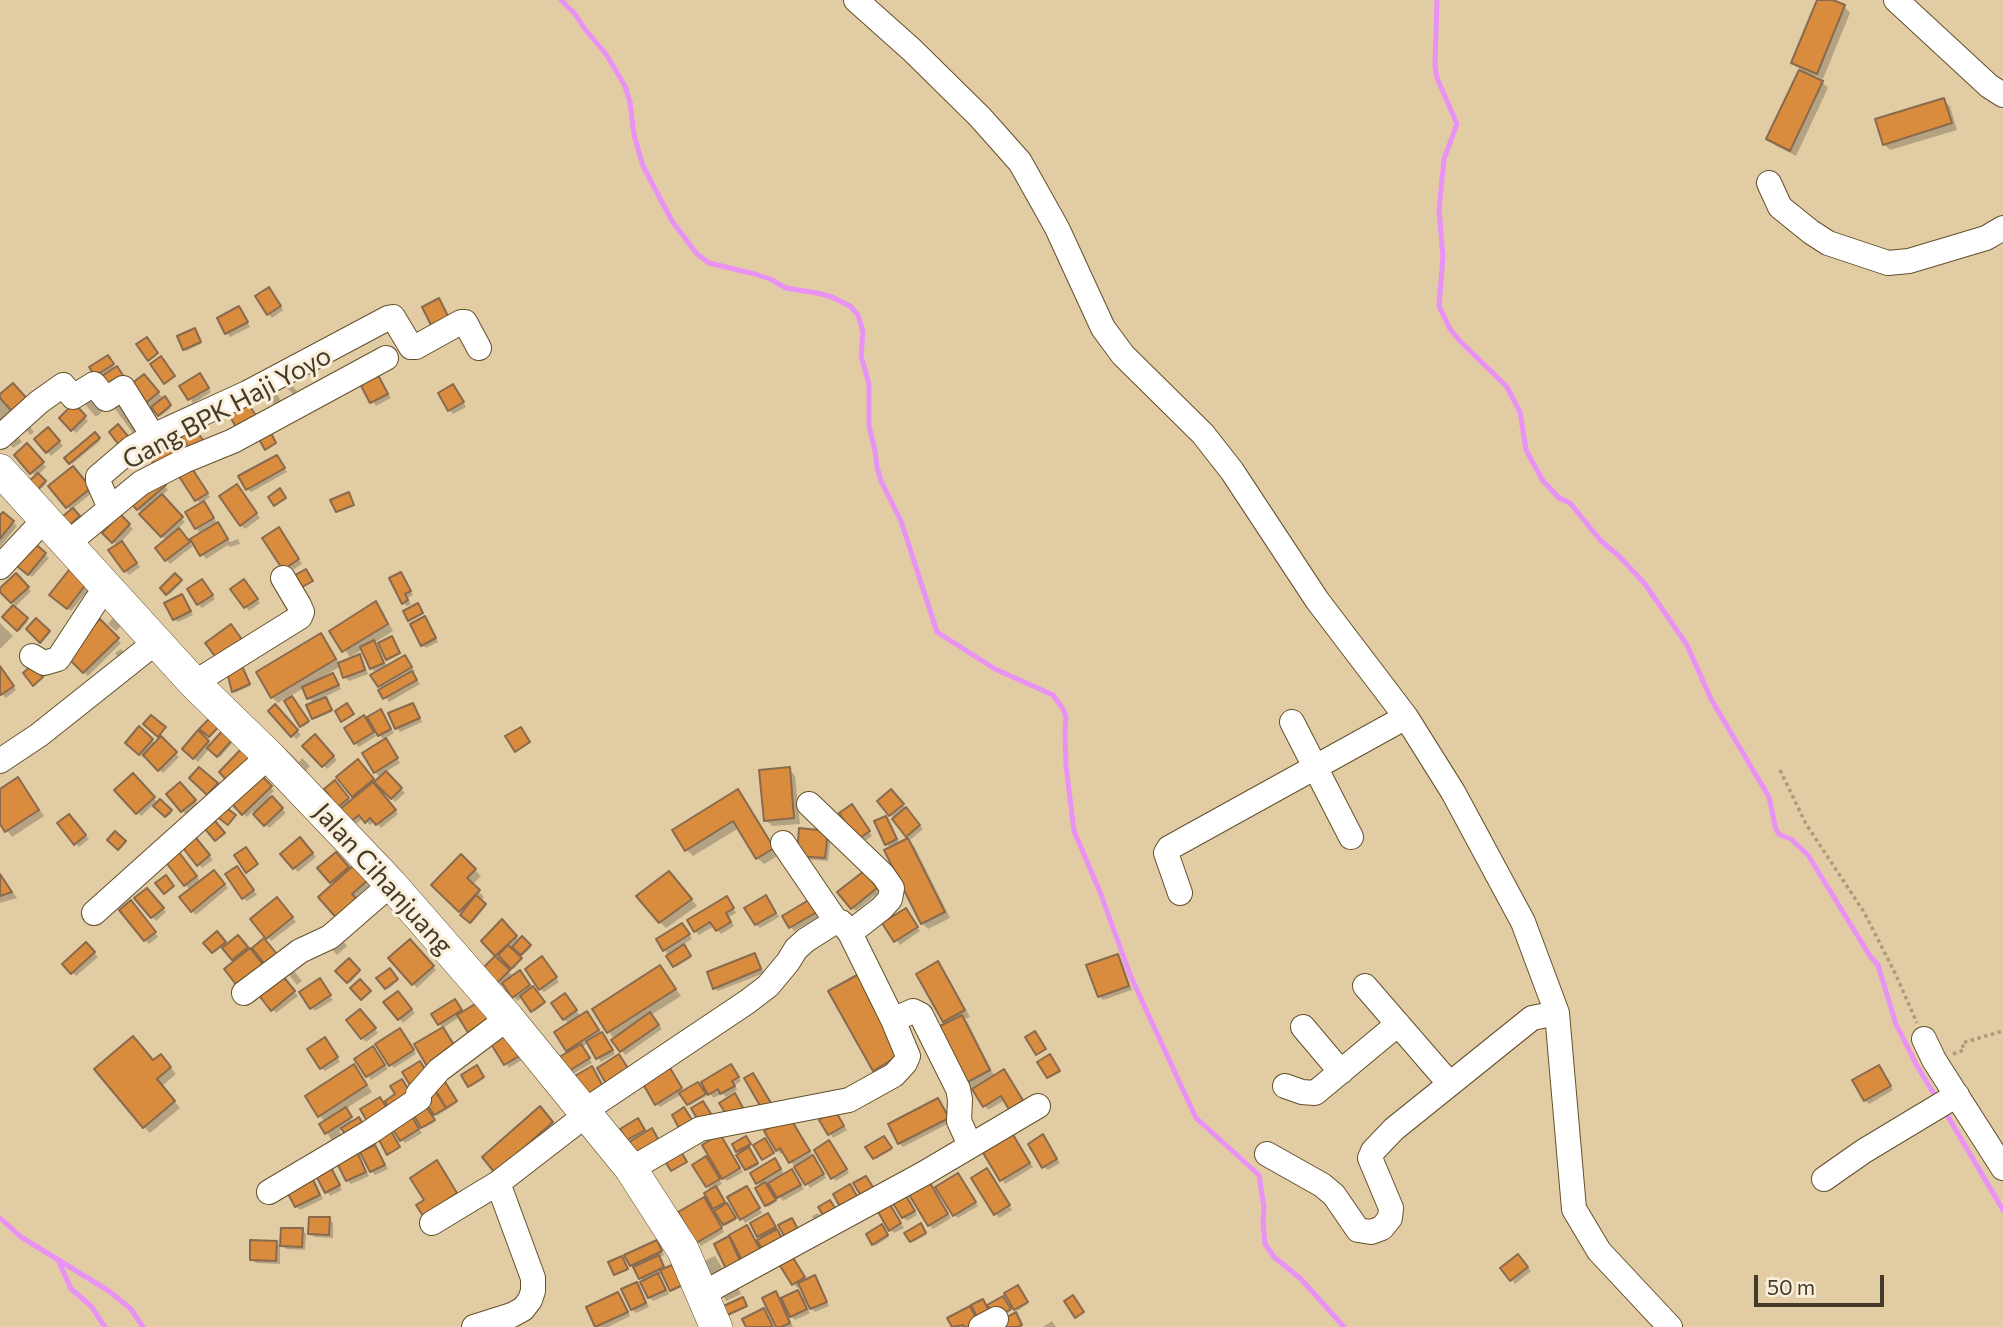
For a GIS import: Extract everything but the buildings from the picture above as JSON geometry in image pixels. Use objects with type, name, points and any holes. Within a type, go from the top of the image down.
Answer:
[{"type":"main road","name":"Jalan Cihanjuang","points":[[0,470],[194,683],[269,756],[391,884],[508,1018],[631,1169],[683,1250],[716,1327]]},
{"type":"street","points":[[856,0],[970,107],[1020,162],[1057,228],[1103,328],[1129,363],[1210,443],[1232,471],[1317,600],[1406,717],[1453,792],[1523,922],[1557,1013],[1574,1209],[1599,1251],[1670,1327]]},
{"type":"street","points":[[1896,0],[1989,86],[2003,95]]},
{"type":"street","points":[[1769,183],[1780,207],[1811,232],[1828,243],[1888,263],[1909,261],[1986,238],[2003,228]]},
{"type":"street","points":[[110,508],[98,477],[132,448],[247,393],[388,318],[393,317],[411,347],[416,347],[465,322],[479,348]]},
{"type":"street","name":"Gang BPK Haji Yoyo","points":[[67,544],[141,483],[184,461],[233,441],[386,358]]},
{"type":"street","points":[[0,437],[39,402],[63,385],[73,397],[94,384],[106,400],[123,388],[153,436]]},
{"type":"street","points":[[0,567],[44,519]]},
{"type":"street","points":[[194,683],[300,617],[302,612],[299,605],[283,578]]},
{"type":"street","points":[[32,656],[44,663],[58,659],[106,588]]},
{"type":"street","points":[[0,761],[39,735],[156,642]]},
{"type":"street","points":[[1180,893],[1166,853],[1169,848],[1406,717]]},
{"type":"street","points":[[1292,722],[1351,837]]},
{"type":"street","points":[[94,913],[269,756]]},
{"type":"street","points":[[432,1223],[498,1183],[585,1113],[747,1002],[768,986],[806,940],[843,927],[882,908],[890,899],[892,888],[883,875],[808,804]]},
{"type":"street","points":[[631,1169],[700,1129],[849,1100],[894,1075],[908,1059],[893,1020],[843,927],[783,843]]},
{"type":"street","points":[[244,993],[300,951],[330,937],[391,884]]},
{"type":"street","points":[[1365,986],[1449,1083]]},
{"type":"street","points":[[893,1020],[913,1011],[921,1015],[958,1089],[959,1121],[970,1145]]},
{"type":"street","points":[[1267,1154],[1322,1185],[1334,1195],[1358,1230],[1371,1232],[1382,1228],[1390,1218],[1391,1208],[1370,1158],[1373,1151],[1394,1129],[1532,1018],[1557,1013]]},
{"type":"street","points":[[269,1192],[370,1132],[419,1098],[418,1094],[439,1070],[508,1018]]},
{"type":"street","points":[[1285,1086],[1315,1093],[1398,1024]]},
{"type":"street","points":[[1303,1027],[1341,1072]]},
{"type":"street","points":[[1929,1049],[2003,1168]]},
{"type":"street","points":[[1824,1179],[1864,1151],[1957,1095]]},
{"type":"street","points":[[702,1294],[869,1204],[1038,1106]]},
{"type":"street","points":[[474,1327],[523,1309],[533,1291],[533,1278],[498,1183]]},
{"type":"path","points":[[1780,769],[1806,824],[1864,912],[1929,1049],[1964,1050],[1962,1043],[2003,1031]]},
{"type":"waterway","points":[[561,0],[606,54],[625,86],[643,166],[672,221],[697,254],[709,263],[755,274],[786,288],[832,297],[850,306],[858,315],[863,332],[861,356],[869,384],[869,426],[877,467],[901,521],[937,632],[995,669],[1053,695],[1063,709],[1066,717],[1066,766],[1074,831],[1131,977],[1196,1118],[1259,1175],[1264,1207],[1265,1244],[1274,1257],[1301,1279],[1344,1327]]},
{"type":"waterway","points":[[1437,0],[1435,66],[1437,78],[1457,124],[1444,159],[1439,210],[1443,256],[1439,306],[1450,329],[1459,340],[1507,387],[1520,412],[1526,450],[1543,481],[1559,498],[1570,503],[1601,541],[1645,584],[1687,645],[1711,699],[1769,797],[1776,830],[1780,835],[1791,839],[1808,855],[1878,965],[1896,1024],[1937,1099]]},
{"type":"waterway","points":[[1944,1110],[2003,1210]]},
{"type":"waterway","points":[[0,1218],[21,1237],[109,1291],[131,1309],[143,1327]]},
{"type":"waterway","points":[[59,1262],[71,1289],[91,1306],[105,1327]]}]
